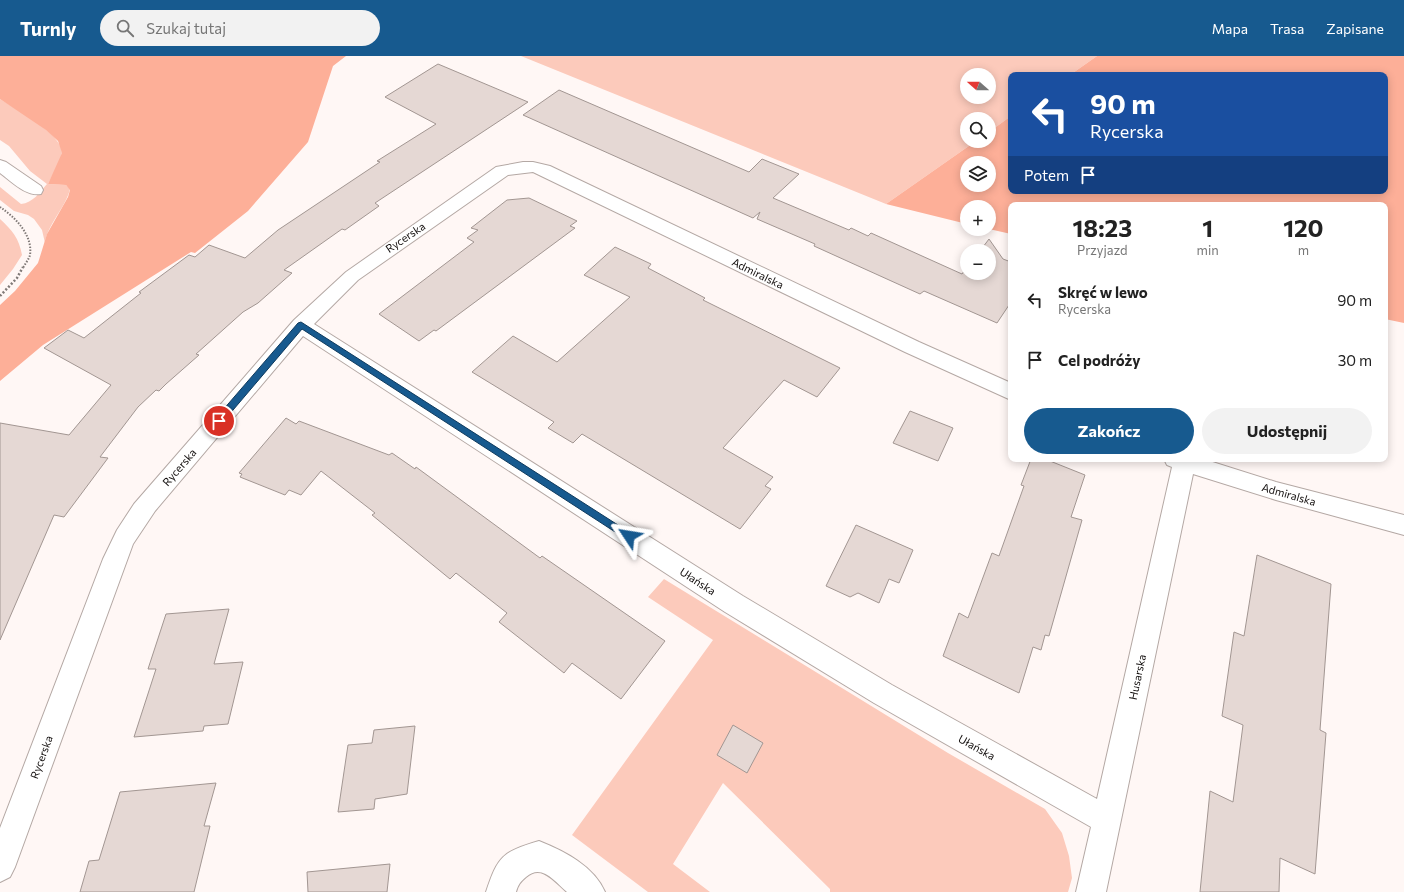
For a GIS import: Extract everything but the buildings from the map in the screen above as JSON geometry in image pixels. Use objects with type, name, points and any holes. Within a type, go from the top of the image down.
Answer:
[{"type":"street","points":[[0,165],[35,190]]},
{"type":"street","name":"Admiralska","points":[[502,171],[516,167],[528,166],[544,169],[912,347],[1008,391]]},
{"type":"street","name":"Rycerska","points":[[0,867],[122,543],[147,504],[301,325],[352,276],[502,171]]},
{"type":"street","name":"Ułańska","points":[[301,325],[734,604],[883,694],[1107,820]]},
{"type":"street","name":"Husarska","points":[[1091,892],[1107,820],[1179,462]]},
{"type":"street","name":"Admiralska","points":[[1182,462],[1276,491],[1404,525]]},
{"type":"street","points":[[501,892],[507,874],[522,861],[539,856],[556,863],[590,892]]},
{"type":"path","points":[[0,207],[12,215],[30,240],[30,256],[17,278],[0,296]]},
{"type":"shaded area","points":[[0,56],[346,56],[333,66],[308,142],[248,211],[195,253],[191,252],[43,345],[0,381],[0,305],[15,291],[38,263],[47,234],[68,197],[70,190],[66,185],[48,184],[62,153],[58,141],[46,130],[0,99]]},
{"type":"shaded area","points":[[521,56],[1097,56],[1074,72],[1008,72],[1008,118],[996,127],[996,112],[960,112],[960,148],[966,148],[886,204]]},
{"type":"shaded area","points":[[1097,56],[1404,56],[1404,323],[1388,320],[1388,202],[1008,202],[1008,233],[996,231],[996,200],[960,200],[960,222],[886,204],[966,148],[996,148],[996,127],[1008,118],[1008,194],[1388,194],[1388,72],[1074,72]]},
{"type":"shaded area","points":[[0,99],[36,122],[54,137],[60,145],[62,156],[48,184],[66,185],[70,189],[68,196],[49,229],[45,243],[42,230],[34,219],[28,215],[14,211],[0,200],[0,187],[21,204],[29,202],[33,199],[47,184],[30,171],[9,146],[0,140]]},
{"type":"shaded area","points":[[0,219],[14,235],[19,244],[22,255],[0,285]]},
{"type":"shaded area","points":[[664,579],[948,753],[1045,809],[1062,833],[1069,856],[1072,878],[1068,892],[830,892],[830,889],[723,783],[673,864],[710,892],[648,892],[572,835],[713,640],[648,597]]},
{"type":"route","points":[[219,421],[301,325],[629,536]]}]
